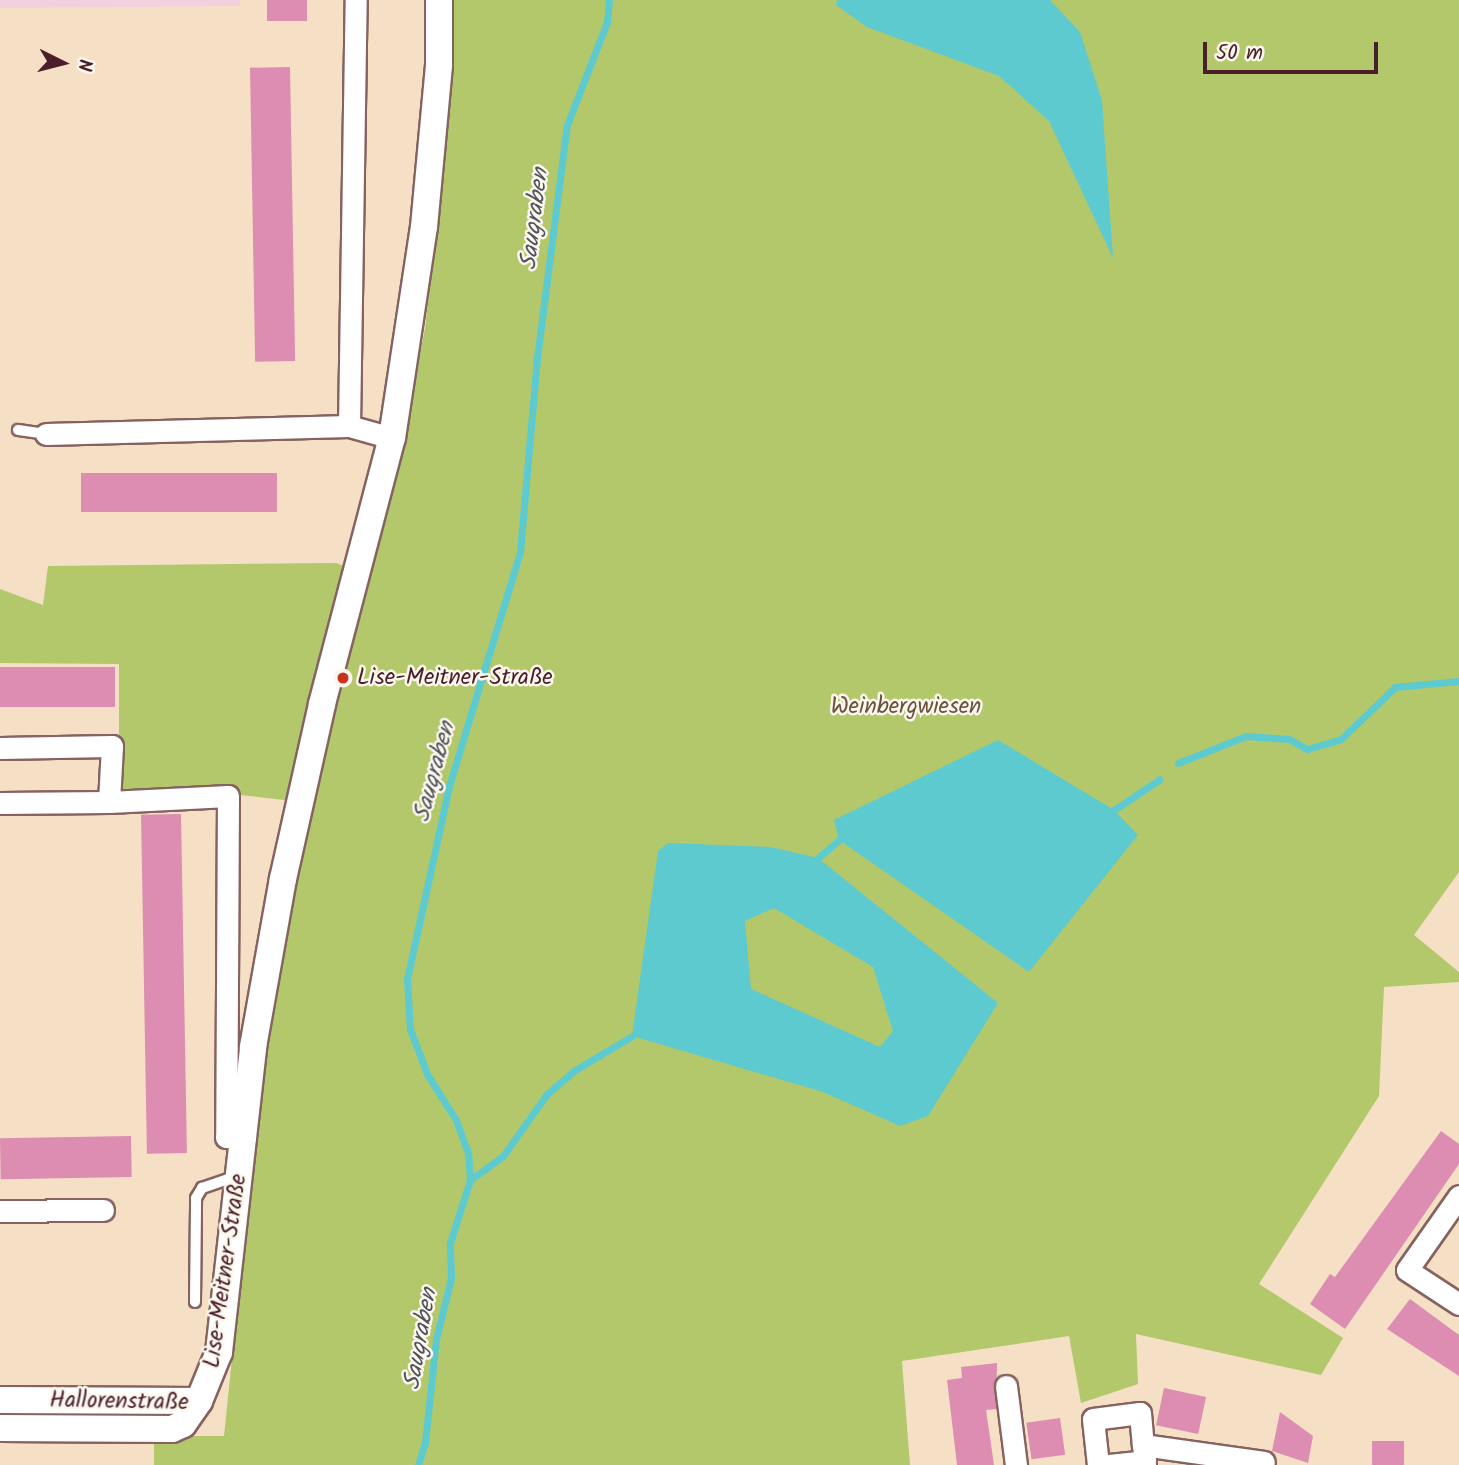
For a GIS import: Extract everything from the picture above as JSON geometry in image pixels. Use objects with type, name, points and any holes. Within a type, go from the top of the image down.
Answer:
[{"type":"street","points":[[349,426],[356,0]]},
{"type":"street","name":"Lise-Meitner-Straße","points":[[199,1401],[219,1352],[245,1138],[253,1047],[283,879],[323,704],[392,438],[424,227],[439,65],[439,0]]},
{"type":"street","points":[[46,434],[349,426],[392,438]]},
{"type":"street","points":[[0,748],[112,746],[109,802]]},
{"type":"street","points":[[0,803],[109,802],[228,796],[226,1137],[245,1138]]},
{"type":"street","points":[[1459,1196],[1407,1269],[1459,1304]]},
{"type":"street","points":[[0,1211],[103,1210]]},
{"type":"street","points":[[1006,1385],[1016,1465]]},
{"type":"street","name":"Hallorenstraße","points":[[0,1400],[199,1401]]},
{"type":"street","name":"Hallorenstraße","points":[[0,1428],[172,1429],[183,1424],[199,1401]]},
{"type":"street","points":[[1098,1465],[1093,1419],[1140,1413],[1144,1457]]},
{"type":"street","points":[[1109,1465],[1144,1457],[1264,1462]]},
{"type":"lane","points":[[18,430],[46,434]]},
{"type":"lane","points":[[195,1301],[196,1198],[202,1188],[240,1175]]},
{"type":"shaded area","points":[[0,0],[240,0],[240,6],[0,8]]},
{"type":"green space","name":"Weinbergwiesen","points":[[449,0],[1459,0],[1459,872],[1414,935],[1459,972],[1459,982],[1384,987],[1379,1096],[1259,1284],[1343,1338],[1321,1375],[1136,1334],[1138,1384],[1081,1403],[1069,1336],[902,1361],[910,1465],[154,1465],[154,1436],[224,1436],[261,1076],[285,925],[312,796],[399,463],[425,328],[441,192]]},
{"type":"green space","points":[[336,563],[354,570],[301,802],[232,794],[119,796],[119,664],[0,663],[0,589],[43,605],[48,566]]},
{"type":"water","points":[[837,0],[1050,0],[1080,32],[1102,100],[1113,258],[1049,121],[999,76],[867,27],[836,5]]},
{"type":"water","points":[[998,740],[1114,810],[1138,835],[1029,972],[839,840],[834,820]]},
{"type":"water","points":[[668,843],[771,847],[818,858],[998,1003],[928,1116],[900,1126],[823,1092],[632,1036],[658,851]],"holes":[[[774,908],[873,967],[893,1031],[880,1047],[751,989],[745,921]]]},
{"type":"building","points":[[267,0],[307,0],[307,21],[267,21]]},
{"type":"building","points":[[290,67],[295,361],[255,362],[250,68]]},
{"type":"building","points":[[81,473],[277,473],[277,512],[81,512]]},
{"type":"building","points":[[0,667],[115,667],[115,707],[0,707]]},
{"type":"building","points":[[181,814],[187,1153],[147,1154],[141,815]]},
{"type":"building","points":[[1441,1131],[1459,1144],[1459,1164],[1345,1329],[1310,1304],[1330,1274],[1335,1277]]},
{"type":"building","points":[[131,1136],[132,1177],[1,1179],[0,1138]]},
{"type":"building","points":[[1410,1299],[1459,1335],[1459,1376],[1387,1329]]},
{"type":"building","points":[[997,1363],[996,1409],[986,1410],[994,1465],[957,1465],[947,1380],[962,1378],[961,1367]]},
{"type":"building","points":[[1164,1388],[1206,1397],[1198,1434],[1156,1425]]},
{"type":"building","points":[[1280,1412],[1313,1436],[1308,1463],[1272,1451]]},
{"type":"building","points":[[1060,1418],[1065,1455],[1031,1459],[1026,1423]]},
{"type":"building","points":[[1372,1441],[1404,1441],[1404,1465],[1372,1465]]},
{"type":"waterway","name":"Saugraben","points":[[418,1465],[425,1442],[436,1339],[451,1278],[450,1243],[470,1180],[468,1153],[456,1120],[427,1074],[410,1029],[407,979],[449,786],[520,552],[537,358],[567,125],[607,22],[609,0]]},
{"type":"waterway","points":[[1178,763],[1246,736],[1289,739],[1307,749],[1341,739],[1395,687],[1459,681]]},
{"type":"waterway","points":[[1114,810],[1160,779]]},
{"type":"waterway","points":[[818,858],[839,840]]},
{"type":"waterway","points":[[470,1180],[503,1156],[546,1095],[575,1070],[632,1036]]},
{"type":"place","name":"Lise-Meitner-Straße","points":[[343,678]]}]
